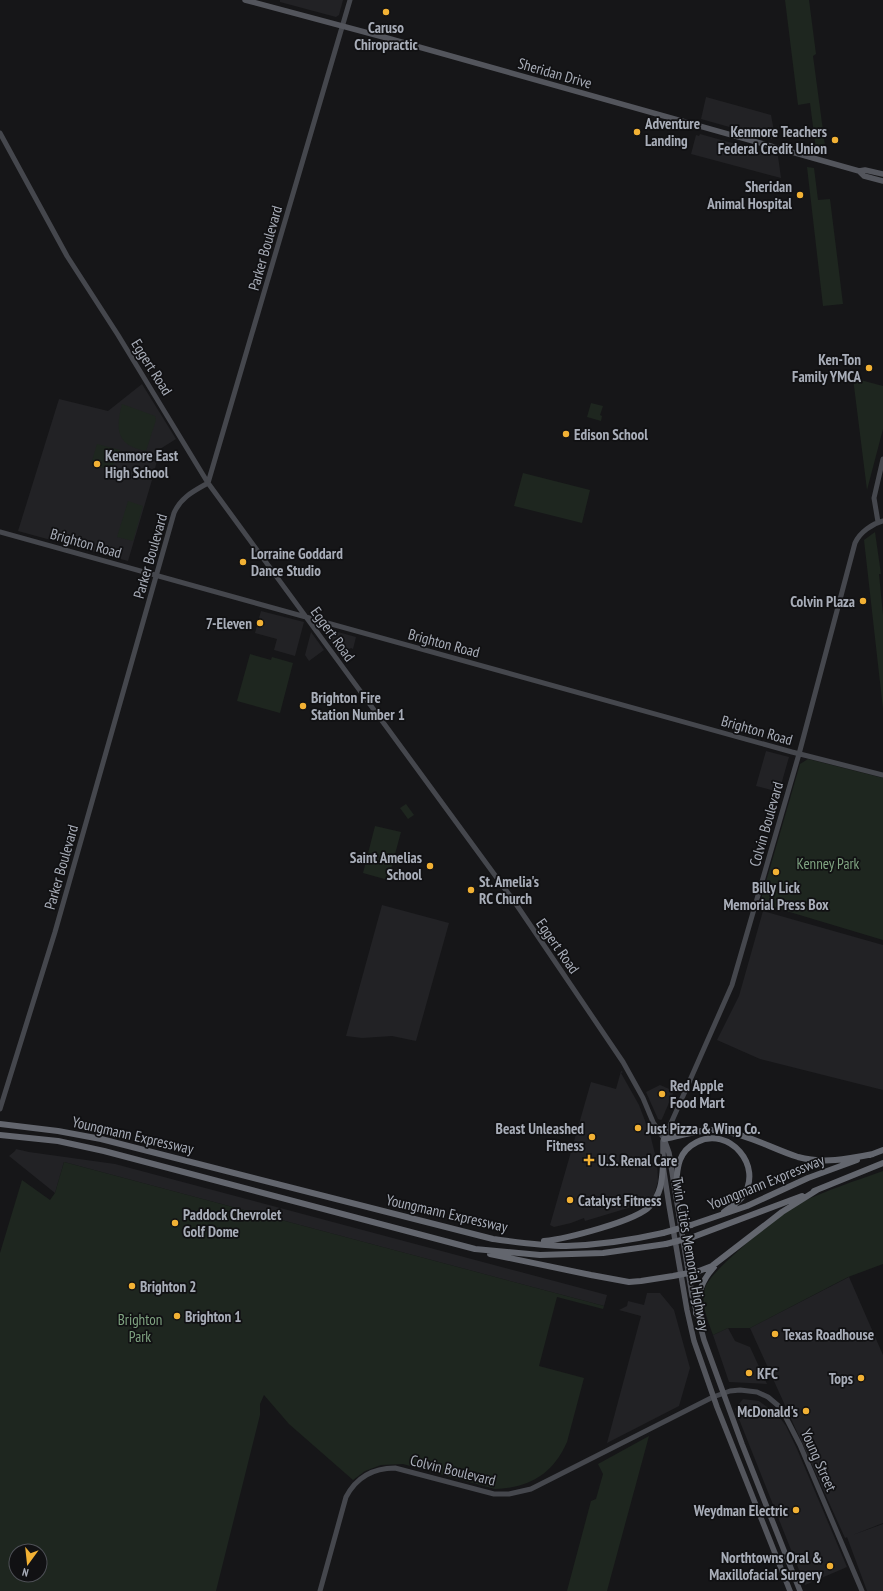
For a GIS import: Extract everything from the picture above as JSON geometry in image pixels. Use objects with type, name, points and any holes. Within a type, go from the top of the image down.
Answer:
[{"type":"highway","name":"Youngmann Expressway","points":[[3,1124],[58,1131],[101,1139],[493,1240],[566,1246],[637,1239],[691,1225],[747,1206],[808,1178],[883,1150]]},
{"type":"highway","points":[[664,1139],[701,1131],[723,1130],[799,1157],[814,1160],[831,1161],[874,1154]]},
{"type":"highway","name":"Youngmann Expressway","points":[[1,1135],[58,1141],[104,1151],[475,1249],[540,1255],[603,1253],[666,1244],[693,1237],[817,1190],[883,1163]]},
{"type":"highway","points":[[676,1196],[679,1162],[688,1149],[698,1142],[710,1139],[716,1139],[729,1143],[738,1149],[746,1161],[748,1172],[747,1187],[738,1201],[712,1218]]},
{"type":"highway","points":[[524,1243],[569,1237],[640,1214],[650,1207],[656,1197],[661,1186],[663,1166]]},
{"type":"highway","points":[[475,1249],[502,1257],[612,1280],[635,1282],[680,1275],[707,1269],[722,1260],[782,1212],[817,1190]]},
{"type":"highway","points":[[696,1313],[700,1290],[704,1281],[722,1260]]},
{"type":"main road","name":"Sheridan Drive","points":[[245,0],[859,171],[865,170],[883,174]]},
{"type":"main road","name":"Sheridan Drive","points":[[859,171],[864,176],[883,181]]},
{"type":"main road","name":"Twin Cities Memorial Highway","points":[[664,1139],[663,1166],[680,1275],[694,1341],[713,1397],[790,1591]]},
{"type":"main road","name":"Twin Cities Memorial Highway","points":[[664,1139],[669,1153],[688,1273],[696,1313],[704,1340],[723,1394],[800,1591]]},
{"type":"street","name":"Parker Boulevard","points":[[0,1109],[55,932],[177,507],[184,498],[208,483],[350,0]]},
{"type":"street","name":"Eggert Road","points":[[0,133],[67,256],[118,335],[208,483],[516,904],[601,1029],[632,1078],[653,1122],[664,1139]]},
{"type":"street","points":[[880,522],[874,498],[883,459]]},
{"type":"street","name":"Colvin Boulevard","points":[[664,1139],[732,985],[799,754],[855,543],[864,531],[880,522]]},
{"type":"street","name":"Brighton Road","points":[[0,532],[799,754],[883,775]]},
{"type":"street","name":"Young Street","points":[[713,1397],[740,1390],[757,1392],[777,1403],[785,1413],[862,1591]]},
{"type":"street","name":"Colvin Boulevard","points":[[320,1591],[346,1497],[356,1483],[370,1473],[381,1469],[395,1468],[486,1492],[502,1494],[517,1493],[538,1486],[713,1397]]},
{"type":"shaded area","points":[[280,0],[343,0],[339,15],[336,17],[280,2]]},
{"type":"shaded area","points":[[706,97],[771,115],[775,137],[773,136],[772,139],[701,119]]},
{"type":"shaded area","points":[[700,134],[778,156],[781,178],[691,154],[696,135],[699,136]]},
{"type":"shaded area","name":"Kenmore East High School","points":[[142,384],[176,439],[160,449],[128,561],[18,531],[59,399],[108,411]]},
{"type":"shaded area","points":[[261,611],[304,622],[295,656],[274,650],[277,639],[255,633]]},
{"type":"shaded area","points":[[320,627],[356,637],[353,649],[351,648],[340,655]]},
{"type":"shaded area","points":[[311,632],[324,650],[309,661],[305,655]]},
{"type":"shaded area","points":[[766,751],[789,757],[779,792],[756,786]]},
{"type":"shaded area","points":[[382,905],[449,923],[416,1041],[392,1036],[362,1038],[346,1036]]},
{"type":"shaded area","points":[[763,911],[883,945],[883,1090],[760,1059],[717,1040],[739,996]]},
{"type":"shaded area","points":[[621,1071],[623,1072],[621,1073],[639,1105],[650,1134],[657,1162],[658,1181],[654,1195],[648,1202],[585,1221],[584,1218],[554,1227],[550,1225],[591,1082],[616,1089]]},
{"type":"shaded area","points":[[660,1085],[674,1091],[661,1120],[658,1119],[646,1092]]},
{"type":"shaded area","points":[[16,1149],[115,1164],[607,1295],[604,1306],[64,1162],[55,1193],[9,1156]]},
{"type":"shaded area","points":[[849,1277],[883,1355],[883,1523],[845,1538],[750,1328]]},
{"type":"shaded area","points":[[647,1293],[660,1293],[674,1310],[690,1368],[679,1406],[607,1443],[641,1316],[619,1310],[627,1306],[628,1301],[644,1305]]},
{"type":"shaded area","points":[[728,1328],[735,1341],[750,1347],[767,1384],[729,1382],[713,1335]]},
{"type":"shaded area","points":[[743,1399],[759,1401],[778,1415],[786,1426],[847,1567],[805,1585],[735,1409]]},
{"type":"shaded area","points":[[883,1524],[883,1591],[867,1591],[847,1537]]},
{"type":"green space","points":[[785,0],[809,0],[816,54],[813,56],[826,153],[816,150],[810,103],[798,105]]},
{"type":"green space","points":[[807,167],[814,168],[818,200],[830,199],[843,304],[823,306]]},
{"type":"green space","points":[[853,378],[883,386],[883,429],[867,490]]},
{"type":"green space","points":[[591,403],[603,406],[600,415],[602,416],[601,421],[587,417]]},
{"type":"green space","points":[[122,404],[155,416],[156,420],[146,451],[129,445],[120,435],[119,422]]},
{"type":"green space","points":[[97,444],[120,450],[115,463],[107,469],[91,464]]},
{"type":"green space","points":[[523,473],[590,490],[582,523],[514,506]]},
{"type":"green space","points":[[128,501],[143,506],[133,541],[117,537]]},
{"type":"green space","points":[[875,532],[881,574],[879,574],[883,615],[883,709],[864,540]]},
{"type":"green space","points":[[250,654],[271,660],[272,657],[293,663],[280,713],[237,701]]},
{"type":"green space","name":"Kenney Park","points":[[808,759],[883,778],[883,940],[763,904],[761,899],[800,764]]},
{"type":"green space","points":[[406,804],[414,815],[408,819],[400,808]]},
{"type":"green space","points":[[375,826],[401,832],[388,880],[363,873]]},
{"type":"green space","name":"Brighton Park","points":[[64,1162],[604,1306],[603,1309],[557,1297],[539,1366],[584,1378],[567,1442],[555,1463],[547,1471],[519,1486],[495,1489],[403,1464],[381,1465],[365,1471],[353,1480],[289,1424],[264,1395],[260,1404],[260,1415],[216,1591],[0,1591],[0,1253],[22,1180],[50,1200],[55,1193]]},
{"type":"green space","points":[[883,1171],[883,1264],[848,1277],[750,1328],[728,1328],[713,1335],[703,1300],[705,1288],[720,1268],[748,1242],[791,1208],[810,1198]]},
{"type":"green space","points":[[649,1436],[607,1591],[567,1591],[591,1501],[596,1499],[603,1474],[598,1464]]},
{"type":"place","name":"Caruso Chiropractic","points":[[386,12]]},
{"type":"place","name":"Adventure Landing","points":[[637,132]]},
{"type":"place","name":"Kenmore Teachers Federal Credit Union","points":[[835,140]]},
{"type":"place","name":"Sheridan Animal Hospital","points":[[800,195]]},
{"type":"place","name":"Ken-Ton Family YMCA","points":[[869,368]]},
{"type":"place","name":"Edison School","points":[[566,434]]},
{"type":"place","name":"Kenmore East High School","points":[[97,464]]},
{"type":"place","name":"Lorraine Goddard Dance Studio","points":[[243,562]]},
{"type":"place","name":"Colvin Plaza","points":[[863,601]]},
{"type":"place","name":"7-Eleven","points":[[260,623]]},
{"type":"place","name":"Brighton Fire Station Number 1","points":[[303,706]]},
{"type":"place","name":"Saint Amelias School","points":[[430,866]]},
{"type":"place","name":"Billy Lick Memorial Press Box","points":[[776,872]]},
{"type":"place","name":"St. Amelia's RC Church","points":[[471,890]]},
{"type":"place","name":"Red Apple Food Mart","points":[[662,1094]]},
{"type":"place","name":"Just Pizza & Wing Co.","points":[[638,1128]]},
{"type":"place","name":"Beast Unleashed Fitness","points":[[592,1137]]},
{"type":"place","name":"U.S. Renal Care","points":[[589,1160]]},
{"type":"place","name":"Catalyst Fitness","points":[[570,1200]]},
{"type":"place","name":"Paddock Chevrolet Golf Dome","points":[[175,1223]]},
{"type":"place","name":"Brighton 2","points":[[132,1286]]},
{"type":"place","name":"Brighton 1","points":[[177,1316]]},
{"type":"place","name":"Texas Roadhouse","points":[[775,1334]]},
{"type":"place","name":"KFC","points":[[749,1373]]},
{"type":"place","name":"Tops","points":[[861,1378]]},
{"type":"place","name":"McDonald's","points":[[806,1411]]},
{"type":"place","name":"Weydman Electric","points":[[796,1510]]},
{"type":"place","name":"Northtowns Oral & Maxillofacial Surgery","points":[[830,1566]]}]
